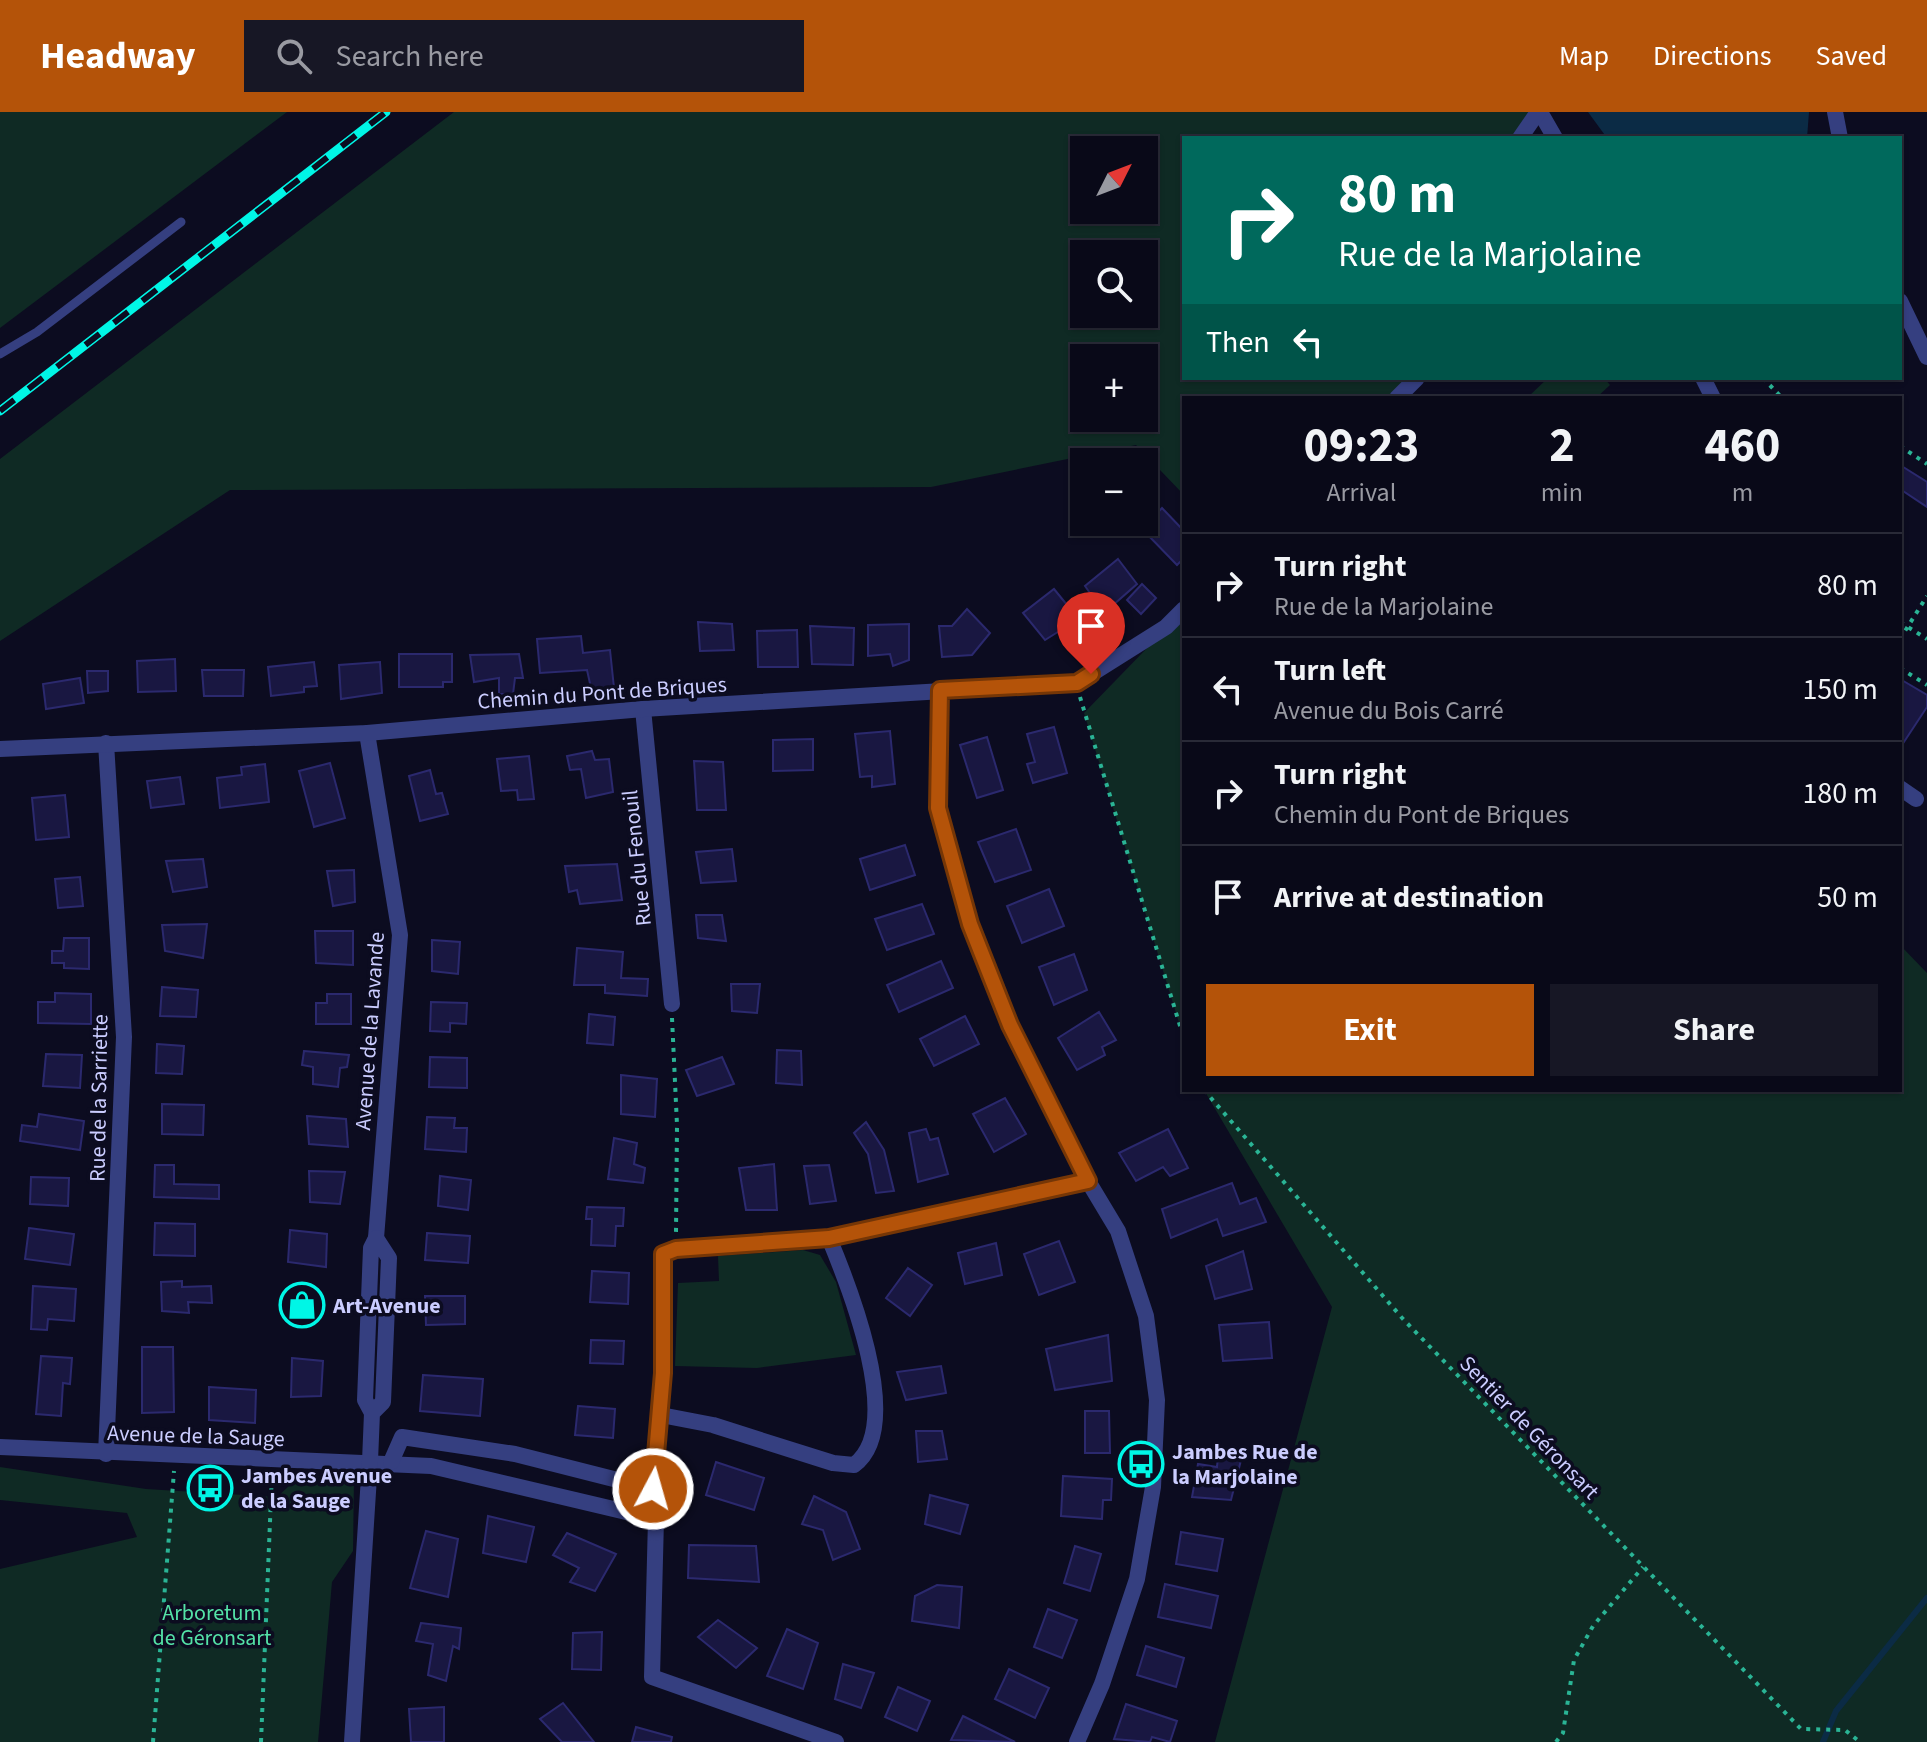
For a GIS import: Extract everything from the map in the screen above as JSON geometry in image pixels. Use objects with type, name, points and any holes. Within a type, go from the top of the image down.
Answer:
[{"type":"street","points":[[1521,136],[1539,112],[1554,136]]},
{"type":"street","points":[[1835,112],[1840,136]]},
{"type":"street","points":[[1902,305],[1927,357]]},
{"type":"street","points":[[1399,396],[1415,380]]},
{"type":"street","name":"Chemin du Pont de Briques","points":[[0,749],[367,733],[643,709],[1077,683],[1166,627],[1182,611]]},
{"type":"street","points":[[940,690],[938,808],[970,924],[1010,1025],[1088,1181],[1118,1231],[1146,1316],[1157,1400],[1153,1487],[1137,1579],[1102,1684],[1077,1742]]},
{"type":"street","name":"Rue du Fenouil","points":[[643,709],[672,1004]]},
{"type":"street","name":"Avenue de la Lavande","points":[[352,1742],[372,1413],[383,1402],[389,1258],[376,1238],[400,935],[367,733]]},
{"type":"street","name":"Rue de la Sarriette","points":[[106,743],[124,1037],[106,1454]]},
{"type":"street","points":[[1902,789],[1916,799]]},
{"type":"street","points":[[836,1742],[652,1677],[656,1519],[653,1489],[661,1415],[663,1254],[676,1249],[829,1238],[1088,1181]]},
{"type":"street","points":[[661,1415],[713,1425],[833,1463],[854,1465],[864,1457],[872,1443],[874,1408],[869,1353],[829,1238]]},
{"type":"street","points":[[391,1462],[402,1437],[515,1454],[653,1489]]},
{"type":"street","name":"Avenue de la Sauge","points":[[0,1447],[431,1466],[656,1519]]},
{"type":"lane","points":[[0,354],[37,332],[181,222]]},
{"type":"path","points":[[1765,380],[1780,396]]},
{"type":"path","points":[[1902,447],[1927,464]]},
{"type":"path","points":[[1902,636],[1927,596]]},
{"type":"path","points":[[1902,623],[1927,639]]},
{"type":"path","points":[[1902,669],[1927,685]]},
{"type":"path","points":[[1077,683],[1182,1032]]},
{"type":"path","points":[[672,1004],[677,1125],[676,1249]]},
{"type":"path","name":"Sentier de Géronsart","points":[[1206,1092],[1403,1319],[1801,1729],[1845,1730],[1860,1742]]},
{"type":"path","points":[[153,1742],[175,1457]]},
{"type":"path","points":[[261,1742],[273,1459]]},
{"type":"path","points":[[1556,1742],[1563,1733],[1574,1660],[1593,1626],[1643,1567]]},
{"type":"green space","points":[[0,112],[287,112],[0,328]]},
{"type":"green space","points":[[454,112],[1538,112],[1521,136],[1182,136],[1182,380],[1415,380],[1399,396],[1182,396],[1182,493],[1158,468],[1158,448],[1139,448],[1136,445],[1070,448],[1070,459],[931,487],[230,490],[0,641],[0,459]]},
{"type":"green space","points":[[1546,380],[1606,380],[1610,385],[1598,396],[1529,396]]},
{"type":"green space","points":[[1182,612],[1182,1032],[1084,713]]},
{"type":"green space","points":[[1902,947],[1927,973],[1927,1742],[1215,1742],[1332,1307],[1205,1092],[1902,1092]]},
{"type":"green space","points":[[803,1250],[820,1255],[836,1282],[856,1355],[757,1368],[675,1366],[678,1283],[719,1281],[718,1256]]},
{"type":"green space","name":"Arboretum de Géronsart","points":[[0,1467],[146,1489],[277,1497],[301,1475],[354,1479],[353,1551],[332,1582],[318,1742],[0,1742],[0,1569],[137,1537],[127,1513],[0,1500]]},
{"type":"water","points":[[1588,112],[1809,112],[1807,136],[1606,136]]},
{"type":"building","points":[[1902,466],[1927,482],[1927,507],[1902,490]]},
{"type":"building","points":[[1162,508],[1182,529],[1182,560],[1177,565],[1149,536],[1158,536],[1158,512]]},
{"type":"building","points":[[1118,559],[1137,584],[1104,613],[1085,586]]},
{"type":"building","points":[[1142,584],[1156,598],[1141,614],[1127,600]]},
{"type":"building","points":[[1054,589],[1094,638],[1077,653],[1061,630],[1045,640],[1023,613]]},
{"type":"building","points":[[967,609],[990,633],[972,655],[942,657],[939,626],[952,626]]},
{"type":"building","points":[[698,622],[732,624],[734,650],[700,651]]},
{"type":"building","points":[[909,624],[909,660],[893,666],[890,654],[868,656],[868,625]]},
{"type":"building","points":[[810,626],[854,628],[853,665],[812,664]]},
{"type":"building","points":[[797,630],[798,667],[758,667],[757,631]]},
{"type":"building","points":[[581,636],[583,653],[610,650],[614,688],[591,688],[587,670],[540,673],[537,639]]},
{"type":"building","points":[[399,654],[452,654],[452,682],[443,682],[443,687],[399,687]]},
{"type":"building","points":[[519,654],[523,678],[515,678],[513,694],[499,694],[499,678],[474,682],[470,655]]},
{"type":"building","points":[[175,659],[176,691],[138,692],[137,661]]},
{"type":"building","points":[[314,662],[317,686],[304,687],[304,692],[271,696],[268,667]]},
{"type":"building","points":[[380,662],[382,693],[341,699],[339,665]]},
{"type":"building","points":[[202,670],[244,670],[243,696],[204,696]]},
{"type":"building","points":[[87,671],[108,671],[108,691],[88,693]]},
{"type":"building","points":[[80,678],[84,703],[46,709],[43,684]]},
{"type":"building","points":[[1902,680],[1927,695],[1927,707],[1902,745]]},
{"type":"building","points":[[1054,727],[1067,773],[1033,783],[1027,764],[1035,762],[1027,734]]},
{"type":"building","points":[[890,731],[895,784],[872,787],[872,776],[860,777],[855,734]]},
{"type":"building","points":[[987,737],[1003,790],[977,798],[960,745]]},
{"type":"building","points":[[813,739],[813,770],[773,771],[773,740]]},
{"type":"building","points":[[592,751],[595,760],[609,759],[613,792],[586,798],[581,769],[570,770],[567,756]]},
{"type":"building","points":[[529,756],[534,799],[518,800],[517,790],[501,791],[497,759]]},
{"type":"building","points":[[694,761],[723,762],[726,810],[697,810]]},
{"type":"building","points":[[330,763],[345,818],[314,827],[299,771]]},
{"type":"building","points":[[265,764],[269,802],[220,808],[217,778],[242,775],[241,767]]},
{"type":"building","points":[[430,770],[436,794],[442,793],[448,814],[420,821],[409,776]]},
{"type":"building","points":[[180,777],[184,804],[151,808],[147,781]]},
{"type":"building","points":[[65,795],[69,837],[36,840],[32,798]]},
{"type":"building","points":[[1016,829],[1031,870],[995,882],[978,842]]},
{"type":"building","points":[[905,845],[915,875],[870,890],[860,859]]},
{"type":"building","points":[[732,849],[736,881],[701,883],[696,852]]},
{"type":"building","points":[[203,859],[207,887],[173,892],[166,861]]},
{"type":"building","points":[[617,864],[622,900],[580,904],[577,890],[569,892],[565,866]]},
{"type":"building","points":[[354,870],[355,902],[333,906],[327,871]]},
{"type":"building","points":[[80,877],[83,906],[58,908],[55,879]]},
{"type":"building","points":[[1049,889],[1064,926],[1022,943],[1007,906]]},
{"type":"building","points":[[922,904],[934,934],[887,950],[875,919]]},
{"type":"building","points":[[696,915],[722,915],[726,941],[698,938]]},
{"type":"building","points":[[207,924],[203,958],[165,951],[162,925]]},
{"type":"building","points":[[315,931],[353,931],[353,965],[316,963]]},
{"type":"building","points":[[64,938],[89,938],[89,969],[64,968],[64,963],[52,963],[52,951],[63,951]]},
{"type":"building","points":[[432,940],[460,942],[458,974],[432,971]]},
{"type":"building","points":[[577,948],[623,952],[621,978],[648,979],[647,996],[605,993],[605,985],[574,985]]},
{"type":"building","points":[[1074,954],[1087,990],[1054,1005],[1039,967]]},
{"type":"building","points":[[941,961],[953,988],[899,1012],[887,985]]},
{"type":"building","points":[[731,984],[760,984],[757,1013],[732,1011]]},
{"type":"building","points":[[162,987],[198,990],[196,1017],[160,1016]]},
{"type":"building","points":[[55,993],[91,994],[91,1024],[38,1023],[38,1002],[55,1002]]},
{"type":"building","points":[[327,994],[351,994],[351,1024],[316,1024],[316,1003],[327,1003]]},
{"type":"building","points":[[431,1002],[467,1003],[466,1024],[450,1023],[450,1032],[430,1031]]},
{"type":"building","points":[[1099,1012],[1116,1040],[1102,1047],[1105,1055],[1077,1070],[1058,1038]]},
{"type":"building","points":[[589,1014],[615,1017],[613,1045],[587,1043]]},
{"type":"building","points":[[965,1016],[979,1044],[934,1066],[920,1039]]},
{"type":"building","points":[[157,1044],[184,1046],[182,1074],[156,1073]]},
{"type":"building","points":[[777,1050],[801,1051],[802,1085],[776,1083]]},
{"type":"building","points":[[304,1051],[349,1055],[347,1067],[340,1068],[338,1087],[313,1084],[313,1067],[302,1065]]},
{"type":"building","points":[[46,1054],[82,1055],[80,1088],[43,1086]]},
{"type":"building","points":[[430,1057],[467,1058],[467,1088],[429,1087]]},
{"type":"building","points":[[722,1057],[734,1084],[697,1096],[686,1070]]},
{"type":"building","points":[[621,1075],[657,1079],[655,1117],[621,1114]]},
{"type":"building","points":[[1005,1098],[1026,1134],[994,1152],[973,1114]]},
{"type":"building","points":[[162,1104],[204,1105],[203,1135],[162,1134]]},
{"type":"building","points":[[39,1114],[84,1121],[80,1150],[20,1141],[22,1125],[37,1127]]},
{"type":"building","points":[[307,1116],[346,1119],[348,1147],[309,1144]]},
{"type":"building","points":[[427,1117],[455,1118],[454,1128],[467,1128],[466,1152],[425,1149]]},
{"type":"building","points":[[866,1122],[884,1150],[894,1191],[876,1193],[868,1154],[854,1133]]},
{"type":"building","points":[[926,1129],[930,1140],[938,1138],[948,1174],[918,1182],[909,1133]]},
{"type":"building","points":[[1168,1129],[1188,1168],[1170,1176],[1163,1167],[1136,1181],[1119,1153]]},
{"type":"building","points":[[614,1138],[637,1143],[634,1164],[645,1168],[643,1183],[608,1179]]},
{"type":"building","points":[[774,1164],[777,1210],[746,1210],[739,1168]]},
{"type":"building","points":[[155,1165],[174,1165],[174,1184],[219,1185],[219,1199],[154,1197]]},
{"type":"building","points":[[829,1165],[836,1201],[810,1204],[804,1166]]},
{"type":"building","points":[[309,1171],[345,1172],[340,1204],[310,1202]]},
{"type":"building","points":[[440,1176],[471,1180],[468,1210],[438,1206]]},
{"type":"building","points":[[31,1177],[69,1178],[68,1206],[30,1204]]},
{"type":"building","points":[[1232,1183],[1240,1204],[1256,1198],[1266,1222],[1223,1236],[1217,1219],[1171,1238],[1162,1209]]},
{"type":"building","points":[[587,1207],[624,1208],[623,1226],[616,1226],[615,1246],[591,1245],[592,1219],[586,1219]]},
{"type":"building","points":[[155,1223],[195,1224],[195,1256],[154,1255]]},
{"type":"building","points":[[29,1228],[74,1234],[70,1265],[25,1259]]},
{"type":"building","points":[[290,1230],[327,1234],[326,1267],[288,1262]]},
{"type":"building","points":[[427,1233],[470,1236],[468,1263],[425,1260]]},
{"type":"building","points":[[1059,1241],[1075,1282],[1039,1295],[1024,1254]]},
{"type":"building","points":[[996,1243],[1002,1275],[965,1284],[958,1253]]},
{"type":"building","points":[[1243,1251],[1252,1289],[1215,1299],[1206,1266]]},
{"type":"building","points":[[908,1268],[932,1285],[910,1316],[886,1298]]},
{"type":"building","points":[[592,1271],[629,1273],[628,1304],[590,1302]]},
{"type":"building","points":[[182,1281],[182,1287],[211,1286],[212,1303],[188,1302],[189,1313],[162,1311],[161,1282]]},
{"type":"building","points":[[33,1286],[76,1289],[74,1321],[48,1319],[47,1330],[31,1329]]},
{"type":"building","points":[[425,1296],[465,1296],[465,1324],[426,1325]]},
{"type":"building","points":[[1269,1322],[1272,1358],[1223,1361],[1219,1325]]},
{"type":"building","points":[[1108,1335],[1112,1381],[1055,1390],[1046,1349]]},
{"type":"building","points":[[591,1340],[624,1341],[623,1364],[590,1363]]},
{"type":"building","points":[[142,1347],[173,1347],[174,1412],[142,1413]]},
{"type":"building","points":[[41,1356],[72,1358],[70,1384],[63,1383],[61,1416],[36,1414]]},
{"type":"building","points":[[292,1358],[323,1361],[321,1396],[291,1397]]},
{"type":"building","points":[[941,1366],[946,1393],[906,1400],[897,1372]]},
{"type":"building","points":[[423,1375],[483,1379],[480,1416],[420,1411]]},
{"type":"building","points":[[209,1387],[256,1390],[255,1423],[209,1420]]},
{"type":"building","points":[[578,1406],[615,1409],[613,1438],[575,1435]]},
{"type":"building","points":[[1085,1411],[1109,1411],[1110,1453],[1085,1453]]},
{"type":"building","points":[[916,1431],[942,1431],[947,1459],[918,1462]]},
{"type":"building","points":[[1218,1456],[1241,1460],[1231,1500],[1192,1497],[1198,1464],[1217,1467]]},
{"type":"building","points":[[716,1462],[764,1478],[754,1510],[706,1495]]},
{"type":"building","points":[[1063,1476],[1112,1479],[1111,1500],[1103,1500],[1102,1519],[1061,1516]]},
{"type":"building","points":[[930,1495],[968,1505],[960,1534],[925,1524]]},
{"type":"building","points":[[814,1496],[846,1512],[860,1549],[833,1560],[823,1530],[802,1524]]},
{"type":"building","points":[[488,1516],[534,1527],[526,1562],[483,1553]]},
{"type":"building","points":[[426,1531],[458,1539],[448,1597],[410,1588]]},
{"type":"building","points":[[1181,1532],[1223,1539],[1217,1571],[1176,1564]]},
{"type":"building","points":[[567,1533],[616,1554],[595,1591],[570,1582],[579,1568],[553,1555]]},
{"type":"building","points":[[689,1545],[756,1546],[759,1582],[688,1578]]},
{"type":"building","points":[[1075,1546],[1101,1554],[1090,1591],[1064,1583]]},
{"type":"building","points":[[1165,1584],[1218,1596],[1211,1628],[1158,1617]]},
{"type":"building","points":[[937,1585],[962,1587],[959,1628],[912,1621],[915,1596]]},
{"type":"building","points":[[1048,1609],[1077,1620],[1062,1658],[1034,1647]]},
{"type":"building","points":[[718,1620],[757,1648],[736,1668],[698,1637]]},
{"type":"building","points":[[421,1623],[461,1628],[459,1649],[453,1646],[446,1681],[428,1675],[433,1644],[416,1641]]},
{"type":"building","points":[[787,1629],[818,1643],[803,1689],[767,1676]]},
{"type":"building","points":[[602,1632],[601,1670],[572,1669],[573,1633]]},
{"type":"building","points":[[1146,1646],[1184,1658],[1176,1687],[1137,1675]]},
{"type":"building","points":[[843,1664],[874,1673],[861,1708],[835,1699]]},
{"type":"building","points":[[1009,1669],[1049,1688],[1035,1718],[995,1699]]},
{"type":"building","points":[[898,1687],[930,1701],[917,1731],[885,1717]]},
{"type":"building","points":[[563,1703],[594,1742],[562,1742],[540,1719]]},
{"type":"building","points":[[1126,1704],[1177,1721],[1170,1742],[1152,1737],[1150,1742],[1114,1739]]},
{"type":"building","points":[[444,1707],[444,1742],[411,1742],[409,1709]]},
{"type":"building","points":[[963,1716],[1015,1742],[951,1740]]},
{"type":"building","points":[[636,1727],[672,1737],[671,1742],[632,1742]]},
{"type":"waterway","points":[[1823,1742],[1836,1711],[1927,1598]]},
{"type":"railway","points":[[0,411],[386,112]]},
{"type":"place","name":"Art-Avenue","points":[[302,1305]]},
{"type":"place","name":"Jambes Rue de la Marjolaine","points":[[1141,1464]]},
{"type":"place","name":"Jambes Avenue de la Sauge","points":[[210,1488]]},
{"type":"route","points":[[653,1489],[663,1373],[663,1254],[676,1249],[829,1238],[1088,1181],[1056,1111],[1010,1025],[970,924],[938,808],[940,690],[1077,683],[1091,674]]}]
